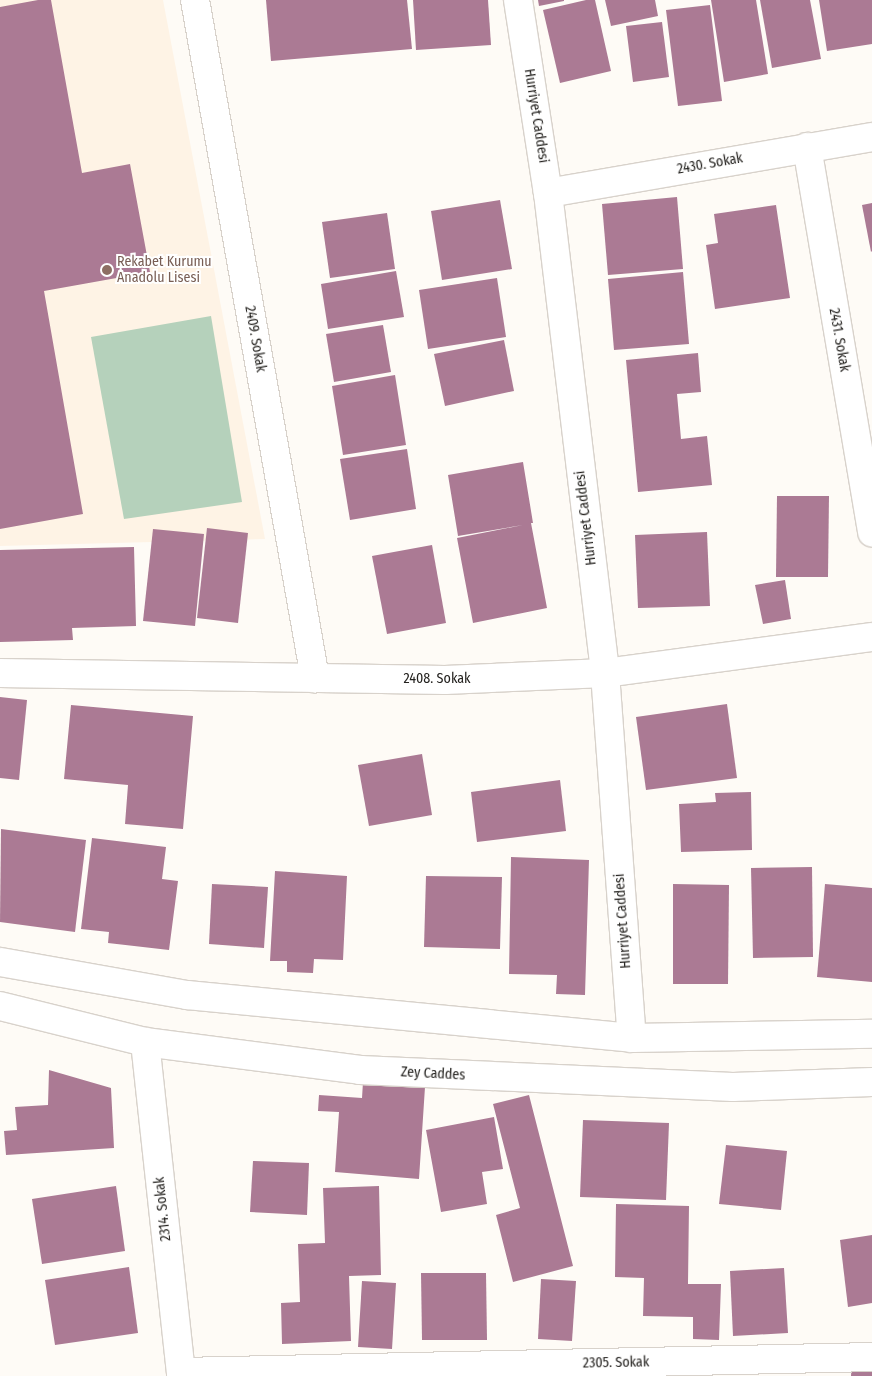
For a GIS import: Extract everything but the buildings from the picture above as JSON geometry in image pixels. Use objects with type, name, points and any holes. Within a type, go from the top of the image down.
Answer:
[{"type":"street","name":"2409. Sokak","points":[[195,0],[315,678]]},
{"type":"street","name":"Hurriyet Caddesi","points":[[518,0],[548,193],[605,673],[632,1038]]},
{"type":"street","name":"2430. Sokak","points":[[548,193],[807,146],[872,137]]},
{"type":"street","name":"2431. Sokak","points":[[807,146],[872,533]]},
{"type":"street","name":"2408. Sokak","points":[[0,673],[445,680],[605,673],[872,638]]},
{"type":"street","points":[[0,962],[187,995],[632,1038],[872,1034]]},
{"type":"street","name":"Zey Caddes","points":[[0,1006],[145,1042],[360,1070],[733,1087],[872,1082]]},
{"type":"street","name":"2314. Sokak","points":[[145,1042],[181,1374]]},
{"type":"street","name":"2305. Sokak","points":[[181,1374],[872,1357]]},
{"type":"shaded area","name":"Rekabet Kurumu Anadolu Lisesi","points":[[0,0],[163,0],[265,539],[0,546]]},
{"type":"green space","points":[[211,316],[242,502],[124,519],[91,337]]},
{"type":"place","name":"Rekabet Kurumu Anadolu Lisesi","points":[[107,270]]}]
